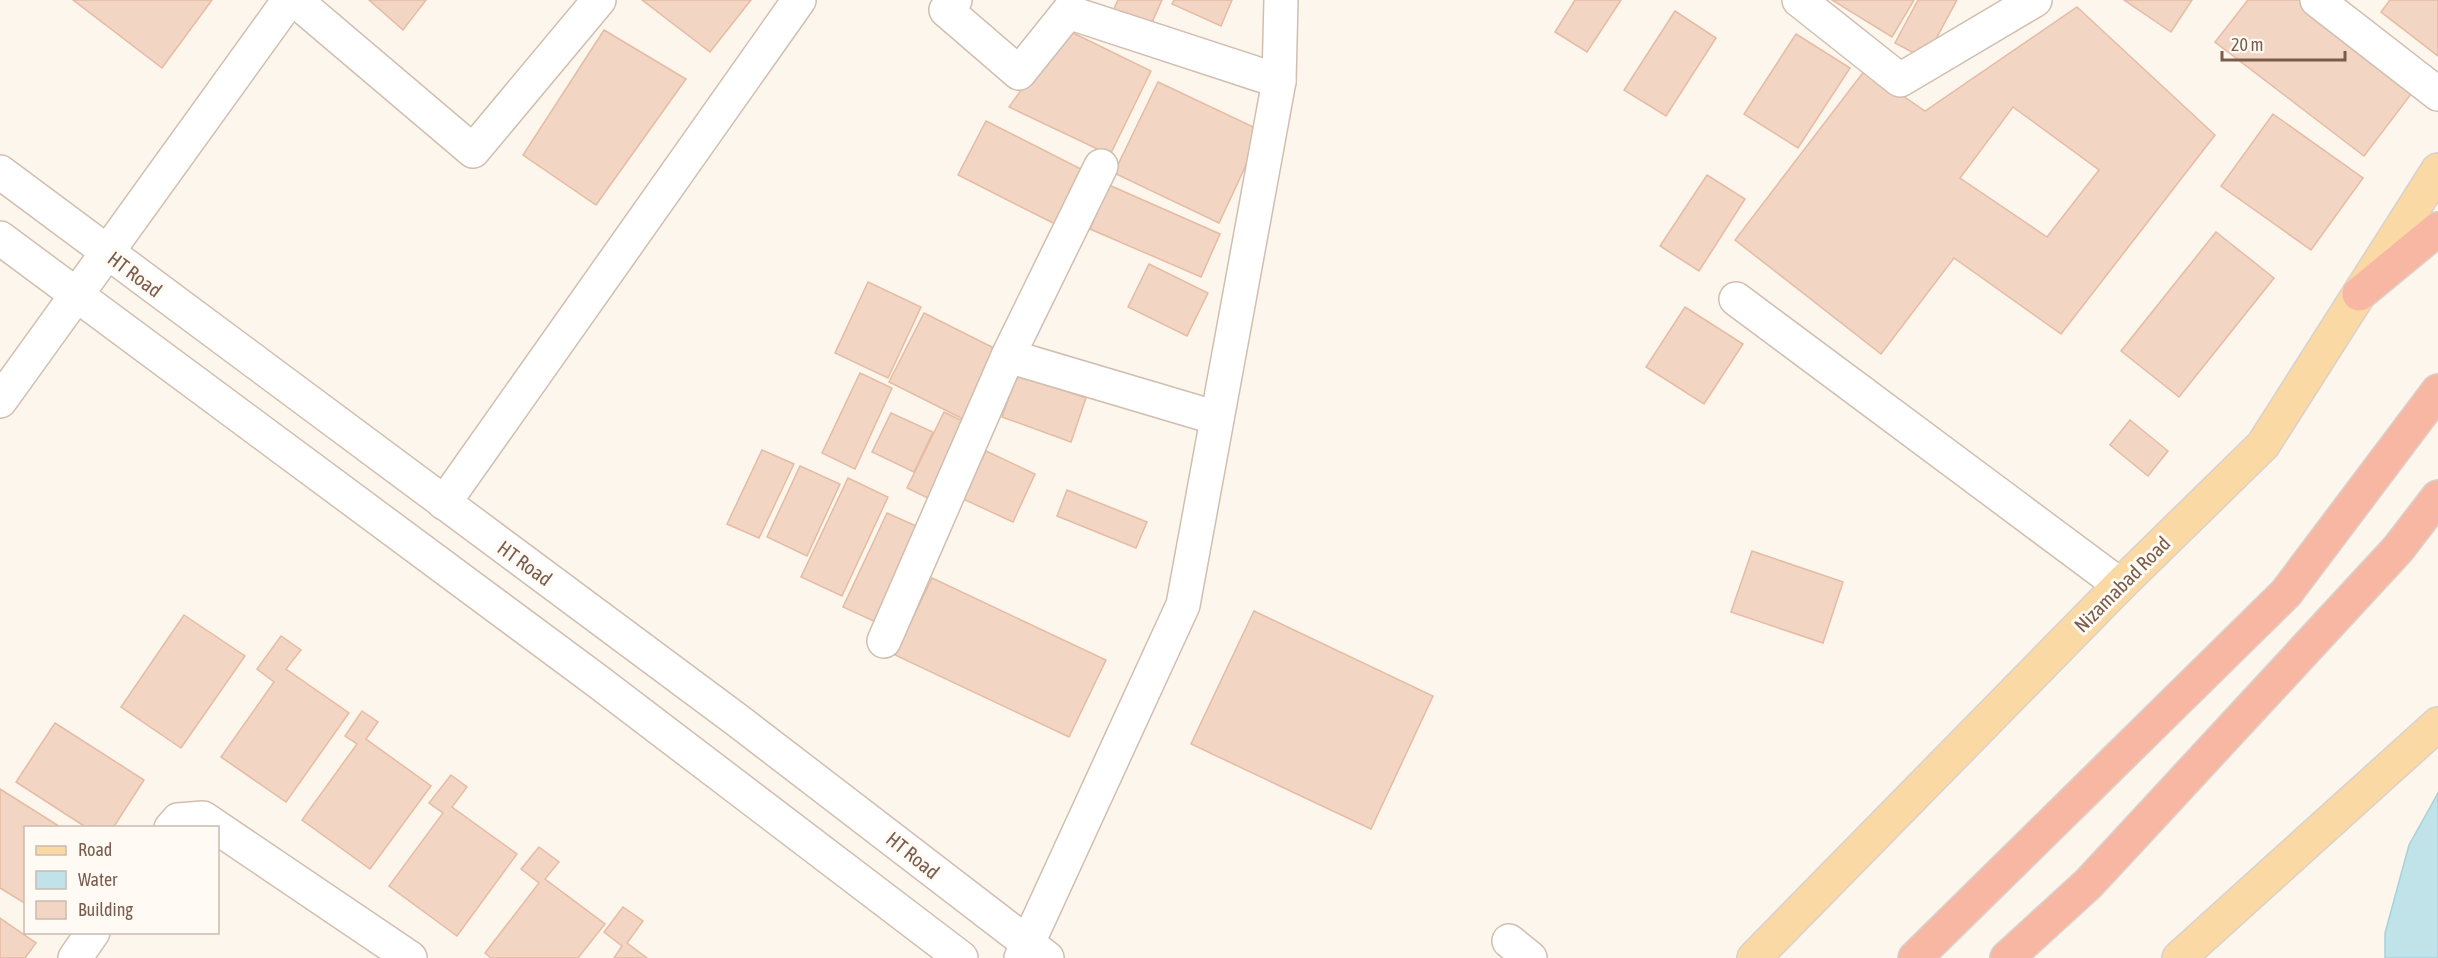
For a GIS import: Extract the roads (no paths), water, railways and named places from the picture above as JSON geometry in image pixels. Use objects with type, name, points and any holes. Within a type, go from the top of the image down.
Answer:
[{"type":"highway","points":[[2359,294],[2438,229]]},
{"type":"highway","points":[[1915,958],[2286,593],[2438,391]]},
{"type":"highway","points":[[2007,958],[2088,884],[2120,850],[2398,549],[2438,497]]},
{"type":"main road","name":"Nizamabad Road","points":[[1754,958],[2120,585],[2263,445],[2438,170]]},
{"type":"main road","points":[[2187,954],[2438,724]]},
{"type":"street","points":[[0,401],[289,0]]},
{"type":"street","points":[[295,0],[473,151],[599,0]]},
{"type":"street","points":[[444,503],[799,0]]},
{"type":"street","points":[[955,0],[946,10],[1019,73],[1068,12],[1279,81]]},
{"type":"street","points":[[1032,953],[1183,604],[1279,81],[1281,0]]},
{"type":"street","points":[[1798,0],[1900,80],[2035,0]]},
{"type":"street","points":[[2317,0],[2438,94]]},
{"type":"street","points":[[885,641],[1008,356],[1101,166]]},
{"type":"street","name":"HT Road","points":[[0,172],[874,823],[1032,953]]},
{"type":"street","points":[[0,238],[596,680],[961,958]]},
{"type":"street","points":[[1736,299],[2120,585]]},
{"type":"street","points":[[1008,356],[1217,418]]},
{"type":"street","points":[[596,680],[629,640]]},
{"type":"street","points":[[173,826],[178,820],[203,818],[215,826]]},
{"type":"street","points":[[219,829],[410,958]]},
{"type":"street","points":[[75,958],[92,934]]},
{"type":"water","points":[[2438,793],[2438,958],[2385,958],[2385,933],[2409,845]]}]
